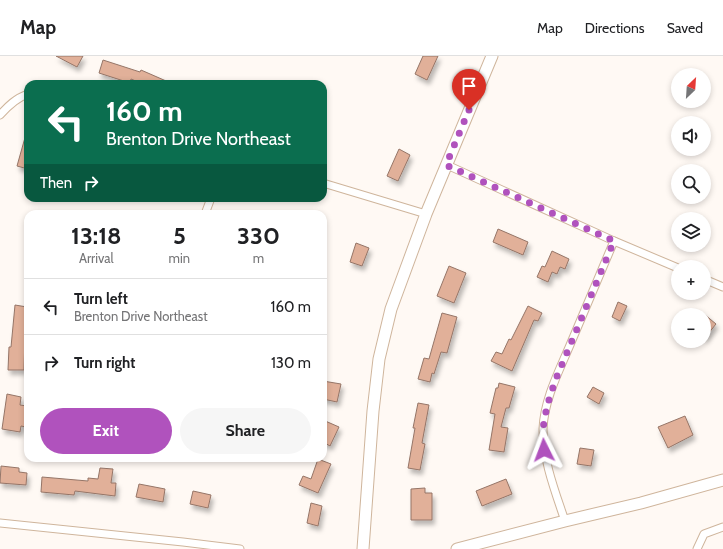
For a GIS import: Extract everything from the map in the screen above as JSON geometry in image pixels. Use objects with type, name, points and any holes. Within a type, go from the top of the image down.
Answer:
[{"type":"main road","points":[[363,549],[373,411],[379,359],[391,309],[426,214],[492,56]]},
{"type":"main road","points":[[457,549],[472,547],[723,480]]},
{"type":"street","points":[[0,115],[10,104],[24,96]]},
{"type":"street","points":[[446,165],[671,265]]},
{"type":"street","points":[[327,184],[426,214]]},
{"type":"street","points":[[565,521],[550,475],[544,450],[543,428],[547,406],[555,381],[614,241]]},
{"type":"street","points":[[711,282],[723,287]]},
{"type":"street","points":[[0,523],[240,549]]},
{"type":"street","points":[[697,549],[704,534],[723,527]]},
{"type":"building","points":[[56,56],[83,56],[77,67]]},
{"type":"building","points":[[423,56],[438,56],[427,80],[415,74]]},
{"type":"building","points":[[103,60],[140,72],[141,70],[164,80],[121,80],[99,73]]},
{"type":"building","points":[[24,141],[24,168],[17,166]]},
{"type":"building","points":[[399,149],[410,155],[398,181],[387,176]]},
{"type":"building","points":[[498,229],[528,242],[523,255],[493,242]]},
{"type":"building","points":[[356,243],[369,248],[362,266],[350,262]]},
{"type":"building","points":[[552,251],[569,259],[565,269],[560,267],[557,274],[552,272],[548,282],[537,277],[542,266],[545,267]]},
{"type":"building","points":[[449,266],[466,273],[454,303],[437,296]]},
{"type":"building","points":[[618,302],[627,306],[620,321],[612,317]]},
{"type":"building","points":[[15,305],[24,306],[24,370],[8,370],[9,347],[11,347]]},
{"type":"building","points":[[528,306],[542,313],[538,321],[534,320],[512,371],[491,361],[496,352],[502,354],[509,339],[511,340]]},
{"type":"building","points":[[442,313],[457,317],[447,353],[441,352],[434,374],[432,373],[430,382],[418,379],[424,358],[429,359]]},
{"type":"building","points":[[711,320],[716,324],[711,330]]},
{"type":"building","points":[[327,382],[341,384],[337,402],[327,400]]},
{"type":"building","points":[[499,383],[515,387],[509,408],[506,408],[501,427],[508,428],[504,452],[489,450],[495,414],[490,413],[496,388],[498,388]]},
{"type":"building","points":[[593,387],[604,393],[599,404],[587,397]]},
{"type":"building","points":[[7,394],[21,397],[20,405],[24,406],[24,427],[21,426],[20,432],[2,429]]},
{"type":"building","points":[[418,403],[429,405],[422,443],[425,444],[420,470],[408,468]]},
{"type":"building","points":[[685,416],[693,435],[668,448],[658,427]]},
{"type":"building","points":[[327,422],[339,427],[330,446],[327,444]]},
{"type":"building","points":[[580,448],[594,450],[591,466],[577,464]]},
{"type":"building","points":[[317,462],[326,462],[331,464],[318,493],[299,485],[303,476],[311,479]]},
{"type":"building","points":[[1,466],[19,468],[19,472],[27,473],[26,485],[0,483]]},
{"type":"building","points":[[100,468],[113,469],[111,483],[116,483],[115,496],[75,491],[74,495],[41,492],[42,477],[88,481],[88,478],[98,479]]},
{"type":"building","points":[[506,479],[512,494],[482,506],[476,491]]},
{"type":"building","points":[[139,484],[165,489],[163,502],[136,497]]},
{"type":"building","points":[[425,488],[425,493],[432,493],[432,520],[411,520],[411,489]]},
{"type":"building","points":[[193,491],[211,495],[208,508],[190,504]]},
{"type":"building","points":[[311,503],[322,506],[318,526],[307,523]]},
{"type":"route","points":[[469,110],[446,165],[614,241],[555,381],[547,406],[543,428],[544,450]]}]
